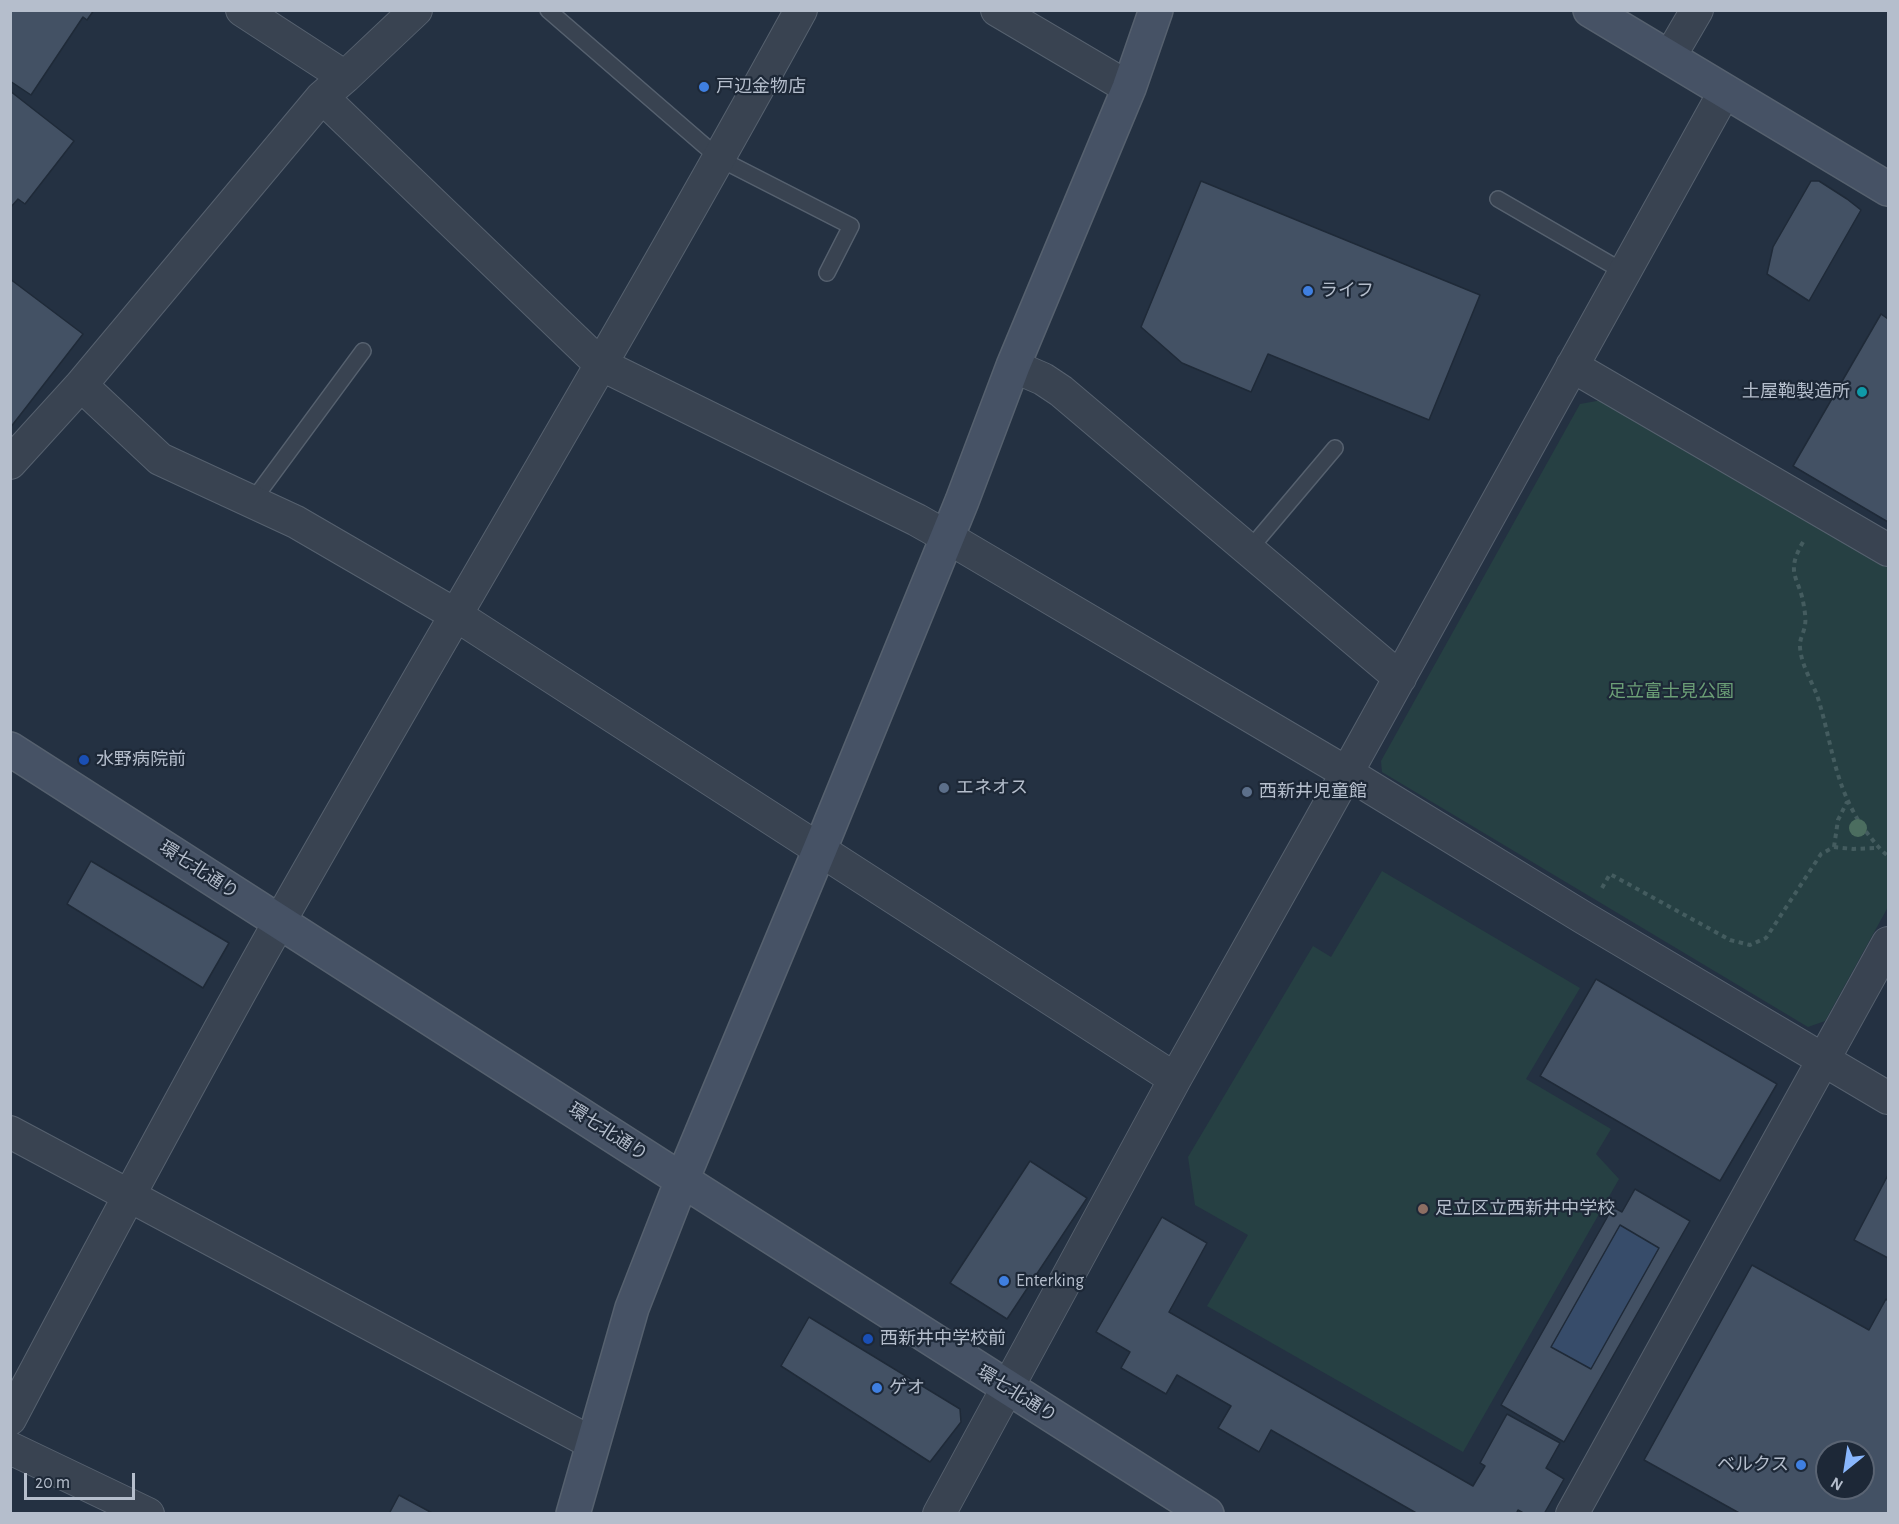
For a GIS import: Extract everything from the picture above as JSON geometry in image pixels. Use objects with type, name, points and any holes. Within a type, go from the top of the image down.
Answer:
[{"type":"street","points":[[242,10],[334,87],[600,364],[947,537],[1347,773],[1584,918],[1888,1098]]},
{"type":"street","points":[[10,462],[81,385],[334,87],[416,10]]},
{"type":"street","points":[[10,1419],[128,1196],[280,922],[720,159],[801,10]]},
{"type":"street","points":[[997,10],[1129,88]]},
{"type":"street","points":[[573,1514],[632,1308],[682,1180],[947,537],[1013,366],[1129,88],[1156,10]]},
{"type":"street","points":[[1590,10],[1888,189]]},
{"type":"street","points":[[1669,58],[1697,10]]},
{"type":"street","points":[[939,1514],[1175,1079],[1725,91]]},
{"type":"street","points":[[1013,366],[1043,379],[1061,391],[1400,678]]},
{"type":"street","points":[[1572,366],[1888,550]]},
{"type":"street","points":[[81,385],[160,459],[296,522],[456,615],[1175,1079]]},
{"type":"street","name":"環七北通り","points":[[10,749],[1207,1514]]},
{"type":"street","points":[[1572,1514],[1888,943]]},
{"type":"street","points":[[10,1132],[592,1443]]},
{"type":"street","points":[[10,1448],[148,1514]]},
{"type":"lane","points":[[548,10],[720,159],[851,226],[827,273]]},
{"type":"lane","points":[[1498,199],[1624,272]]},
{"type":"lane","points":[[252,503],[363,351]]},
{"type":"lane","points":[[1248,551],[1335,448]]},
{"type":"path","points":[[1808,534],[1796,554],[1793,568],[1804,604],[1806,623],[1799,645],[1817,696],[1838,780],[1847,802],[1877,848],[1888,855]]},
{"type":"path","points":[[1834,847],[1838,820],[1847,802]]},
{"type":"path","points":[[1599,893],[1610,874],[1730,940],[1750,945],[1766,938],[1821,854],[1834,847],[1877,848]]},
{"type":"green space","name":"足立富士見公園","points":[[1602,400],[1888,568],[1888,907],[1825,1021],[1808,1027],[1382,772],[1381,761],[1580,404]]},
{"type":"green space","points":[[1382,871],[1580,988],[1526,1079],[1611,1129],[1596,1154],[1619,1179],[1463,1452],[1207,1306],[1248,1235],[1195,1205],[1188,1157],[1313,946],[1331,957]]},
{"type":"water","points":[[1620,1225],[1659,1248],[1591,1369],[1551,1347]]},
{"type":"building","points":[[10,10],[94,10],[87,20],[83,17],[31,95],[10,81]]},
{"type":"building","points":[[10,91],[74,141],[25,204],[18,199],[10,208]]},
{"type":"building","points":[[1201,181],[1480,295],[1429,420],[1268,354],[1251,392],[1182,363],[1141,327]]},
{"type":"building","points":[[1811,181],[1819,181],[1861,210],[1809,301],[1767,274],[1773,247]]},
{"type":"building","points":[[10,279],[83,334],[10,428]]},
{"type":"building","name":"土屋鞄製造所","points":[[1881,314],[1888,319],[1888,522],[1793,466]]},
{"type":"building","points":[[91,861],[229,943],[203,988],[67,904]]},
{"type":"building","points":[[1596,979],[1777,1084],[1720,1181],[1540,1076]]},
{"type":"building","points":[[1030,1161],[1087,1198],[1007,1319],[950,1283]]},
{"type":"building","points":[[1888,1175],[1888,1258],[1854,1240]]},
{"type":"building","points":[[1635,1189],[1690,1221],[1564,1442],[1501,1405],[1613,1207],[1622,1212]],"holes":[[[1620,1225],[1659,1248],[1591,1369],[1551,1347]]]},
{"type":"building","points":[[1162,1217],[1207,1243],[1169,1312],[1473,1486],[1485,1466],[1480,1463],[1507,1414],[1560,1443],[1546,1468],[1564,1479],[1544,1514],[1525,1514],[1518,1510],[1516,1514],[1418,1514],[1271,1430],[1259,1452],[1218,1428],[1231,1406],[1177,1375],[1166,1394],[1121,1368],[1130,1352],[1096,1332]]},
{"type":"building","points":[[1752,1265],[1869,1330],[1886,1299],[1888,1301],[1888,1514],[1741,1514],[1644,1460]]},
{"type":"building","points":[[809,1317],[960,1409],[961,1422],[930,1462],[781,1366]]},
{"type":"building","points":[[399,1495],[434,1514],[389,1514]]},
{"type":"place","name":"戸辺金物店","points":[[704,87]]},
{"type":"place","name":"ライフ","points":[[1308,291]]},
{"type":"place","name":"土屋鞄製造所","points":[[1862,392]]},
{"type":"place","name":"水野病院前","points":[[84,760]]},
{"type":"place","name":"エネオス","points":[[944,788]]},
{"type":"place","name":"西新井児童館","points":[[1247,792]]},
{"type":"place","name":"足立区立西新井中学校","points":[[1423,1209]]},
{"type":"place","name":"Enterking","points":[[1004,1281]]},
{"type":"place","name":"西新井中学校前","points":[[868,1339]]},
{"type":"place","name":"ゲオ","points":[[877,1388]]},
{"type":"place","name":"ベルクス","points":[[1801,1465]]}]
